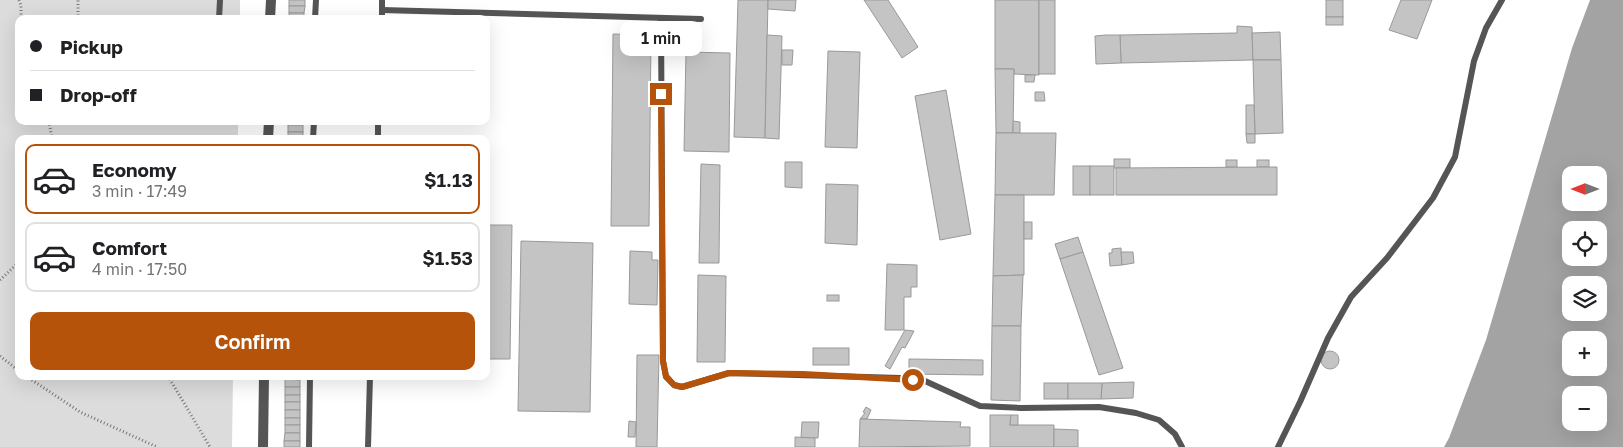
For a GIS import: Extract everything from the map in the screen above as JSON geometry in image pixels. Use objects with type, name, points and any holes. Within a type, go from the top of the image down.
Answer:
[{"type":"street","points":[[270,15],[271,0]]},
{"type":"street","points":[[263,447],[264,380]]},
{"type":"lane","points":[[219,15],[220,0]]},
{"type":"lane","points":[[315,15],[316,0]]},
{"type":"lane","points":[[382,0],[382,15]]},
{"type":"lane","points":[[1278,447],[1328,338],[1351,298],[1387,258],[1433,198],[1454,157],[1474,61],[1486,28],[1502,0]]},
{"type":"lane","points":[[382,10],[701,19]]},
{"type":"lane","points":[[661,18],[663,361],[666,376],[674,385],[682,387],[729,373],[901,378],[925,381],[980,406],[1021,408],[1099,407],[1136,413],[1159,420],[1175,434],[1182,447]]},
{"type":"lane","points":[[308,447],[310,380]]},
{"type":"lane","points":[[368,447],[370,380]]},
{"type":"path","points":[[19,0],[21,15]]},
{"type":"path","points":[[78,0],[78,15]]},
{"type":"path","points":[[0,280],[15,266]]},
{"type":"path","points":[[0,356],[15,368]]},
{"type":"path","points":[[32,380],[80,412],[157,447]]},
{"type":"path","points":[[170,380],[210,447]]},
{"type":"shaded area","points":[[0,0],[240,0],[240,15],[15,15],[15,125],[238,125],[238,135],[15,135],[15,380],[233,380],[232,447],[0,447]]},
{"type":"shaded area","points":[[1590,0],[1623,0],[1623,447],[1444,447],[1486,340],[1572,48]]},
{"type":"building","points":[[289,0],[305,0],[305,6],[289,6]]},
{"type":"building","points":[[738,0],[768,0],[765,138],[734,137]]},
{"type":"building","points":[[768,0],[796,0],[795,11],[768,9]]},
{"type":"building","points":[[864,0],[888,0],[918,47],[902,58]]},
{"type":"building","points":[[995,0],[1039,0],[1039,75],[1014,74],[1014,69],[995,69]]},
{"type":"building","points":[[1039,0],[1055,0],[1055,74],[1039,74]]},
{"type":"building","points":[[1326,0],[1343,0],[1343,17],[1326,17]]},
{"type":"building","points":[[1401,0],[1432,0],[1417,39],[1389,30]]},
{"type":"building","points":[[289,6],[305,6],[304,13],[289,13]]},
{"type":"building","points":[[289,13],[304,13],[304,15],[289,15]]},
{"type":"building","points":[[1326,17],[1343,17],[1343,25],[1326,25]]},
{"type":"building","points":[[1237,26],[1252,27],[1253,60],[1121,63],[1120,35],[1237,33]]},
{"type":"building","points":[[1280,32],[1281,60],[1253,60],[1252,33]]},
{"type":"building","points":[[613,34],[651,35],[649,226],[611,226]]},
{"type":"building","points":[[767,35],[782,36],[779,139],[765,138]]},
{"type":"building","points":[[1120,35],[1121,63],[1096,64],[1095,36]]},
{"type":"building","points":[[782,50],[793,50],[792,65],[782,65]]},
{"type":"building","points":[[828,51],[860,52],[857,148],[825,147]]},
{"type":"building","points":[[686,52],[730,53],[729,152],[684,151]]},
{"type":"building","points":[[1253,60],[1281,60],[1283,133],[1255,134]]},
{"type":"building","points":[[995,69],[1014,69],[1013,133],[996,133]]},
{"type":"building","points":[[1025,75],[1035,75],[1034,82],[1025,82]]},
{"type":"building","points":[[946,90],[971,234],[940,240],[915,96]]},
{"type":"building","points":[[1035,92],[1044,92],[1045,101],[1035,101]]},
{"type":"building","points":[[1246,105],[1254,105],[1255,134],[1246,134]]},
{"type":"building","points":[[1013,121],[1020,122],[1020,133],[1013,133]]},
{"type":"building","points":[[288,125],[303,125],[303,132],[288,132]]},
{"type":"building","points":[[288,132],[303,132],[303,135],[288,135]]},
{"type":"building","points":[[996,133],[1056,133],[1054,195],[995,195]]},
{"type":"building","points":[[1246,134],[1255,134],[1255,143],[1247,143]]},
{"type":"building","points":[[1114,159],[1130,159],[1130,168],[1114,168]]},
{"type":"building","points":[[1226,160],[1237,160],[1237,167],[1226,167]]},
{"type":"building","points":[[1257,160],[1269,160],[1269,167],[1257,167]]},
{"type":"building","points":[[785,162],[802,162],[802,188],[785,187]]},
{"type":"building","points":[[701,164],[720,165],[719,263],[699,263]]},
{"type":"building","points":[[1073,166],[1090,166],[1090,195],[1073,195]]},
{"type":"building","points":[[1090,166],[1114,166],[1114,195],[1090,195]]},
{"type":"building","points":[[1277,167],[1277,195],[1116,195],[1116,168]]},
{"type":"building","points":[[826,184],[858,185],[857,245],[825,243]]},
{"type":"building","points":[[995,195],[1024,195],[1024,275],[993,276]]},
{"type":"building","points":[[1024,222],[1032,222],[1032,239],[1024,239]]},
{"type":"building","points":[[490,225],[512,225],[510,359],[490,359]]},
{"type":"building","points":[[1078,237],[1083,252],[1060,259],[1055,244]]},
{"type":"building","points":[[521,241],[593,243],[590,412],[518,411]]},
{"type":"building","points":[[1121,248],[1122,265],[1110,266],[1109,253],[1112,253],[1112,249]]},
{"type":"building","points":[[630,251],[652,252],[652,260],[658,260],[657,305],[629,304]]},
{"type":"building","points":[[1083,252],[1123,368],[1099,375],[1060,259]]},
{"type":"building","points":[[1121,252],[1133,252],[1134,263],[1122,265]]},
{"type":"building","points":[[887,264],[917,265],[917,287],[911,287],[911,297],[904,297],[904,330],[885,330]]},
{"type":"building","points":[[698,275],[726,276],[725,362],[697,362]]},
{"type":"building","points":[[1023,275],[1021,326],[992,326],[993,276]]},
{"type":"building","points":[[827,295],[839,295],[839,301],[827,301]]},
{"type":"building","points":[[992,326],[1021,326],[1020,401],[991,400]]},
{"type":"building","points":[[905,330],[914,331],[905,348],[902,347],[890,369],[885,366]]},
{"type":"building","points":[[813,348],[849,348],[849,365],[813,365]]},
{"type":"building","points":[[1326,351],[1334,351],[1339,356],[1337,367],[1326,369],[1321,364],[1321,356]]},
{"type":"building","points":[[637,355],[659,355],[657,447],[636,447]]},
{"type":"building","points":[[909,359],[983,360],[983,375],[909,374]]},
{"type":"building","points":[[285,380],[300,380],[300,387],[285,387]]},
{"type":"building","points":[[1134,382],[1133,398],[1101,399],[1102,383]]},
{"type":"building","points":[[1044,383],[1068,383],[1068,399],[1044,399]]},
{"type":"building","points":[[1068,383],[1102,383],[1101,399],[1068,399]]},
{"type":"building","points":[[285,387],[300,387],[300,395],[285,395]]},
{"type":"building","points":[[285,395],[300,395],[300,402],[285,402]]},
{"type":"building","points":[[285,402],[300,402],[300,410],[285,410]]},
{"type":"building","points":[[866,407],[871,410],[867,419],[860,419],[865,413],[863,412]]},
{"type":"building","points":[[285,410],[300,410],[300,418],[285,418]]},
{"type":"building","points":[[990,415],[1011,415],[1010,425],[1054,425],[1054,447],[990,447]]},
{"type":"building","points":[[1011,415],[1018,415],[1018,425],[1010,425]]},
{"type":"building","points":[[285,418],[300,418],[300,425],[285,425]]},
{"type":"building","points":[[860,419],[961,422],[960,427],[970,427],[970,446],[859,447]]},
{"type":"building","points":[[629,421],[636,422],[635,437],[628,437]]},
{"type":"building","points":[[802,422],[819,422],[818,438],[801,438]]},
{"type":"building","points":[[285,425],[300,425],[300,433],[285,433]]},
{"type":"building","points":[[1054,429],[1078,430],[1078,447],[1054,447]]},
{"type":"building","points":[[285,433],[300,433],[300,441],[284,441]]},
{"type":"building","points":[[795,437],[815,438],[815,447],[795,447]]},
{"type":"building","points":[[284,441],[300,441],[300,447],[284,447]]},
{"type":"route","points":[[661,94],[662,305],[663,361],[666,376],[674,385],[682,387],[729,373],[803,374],[913,380]]}]
